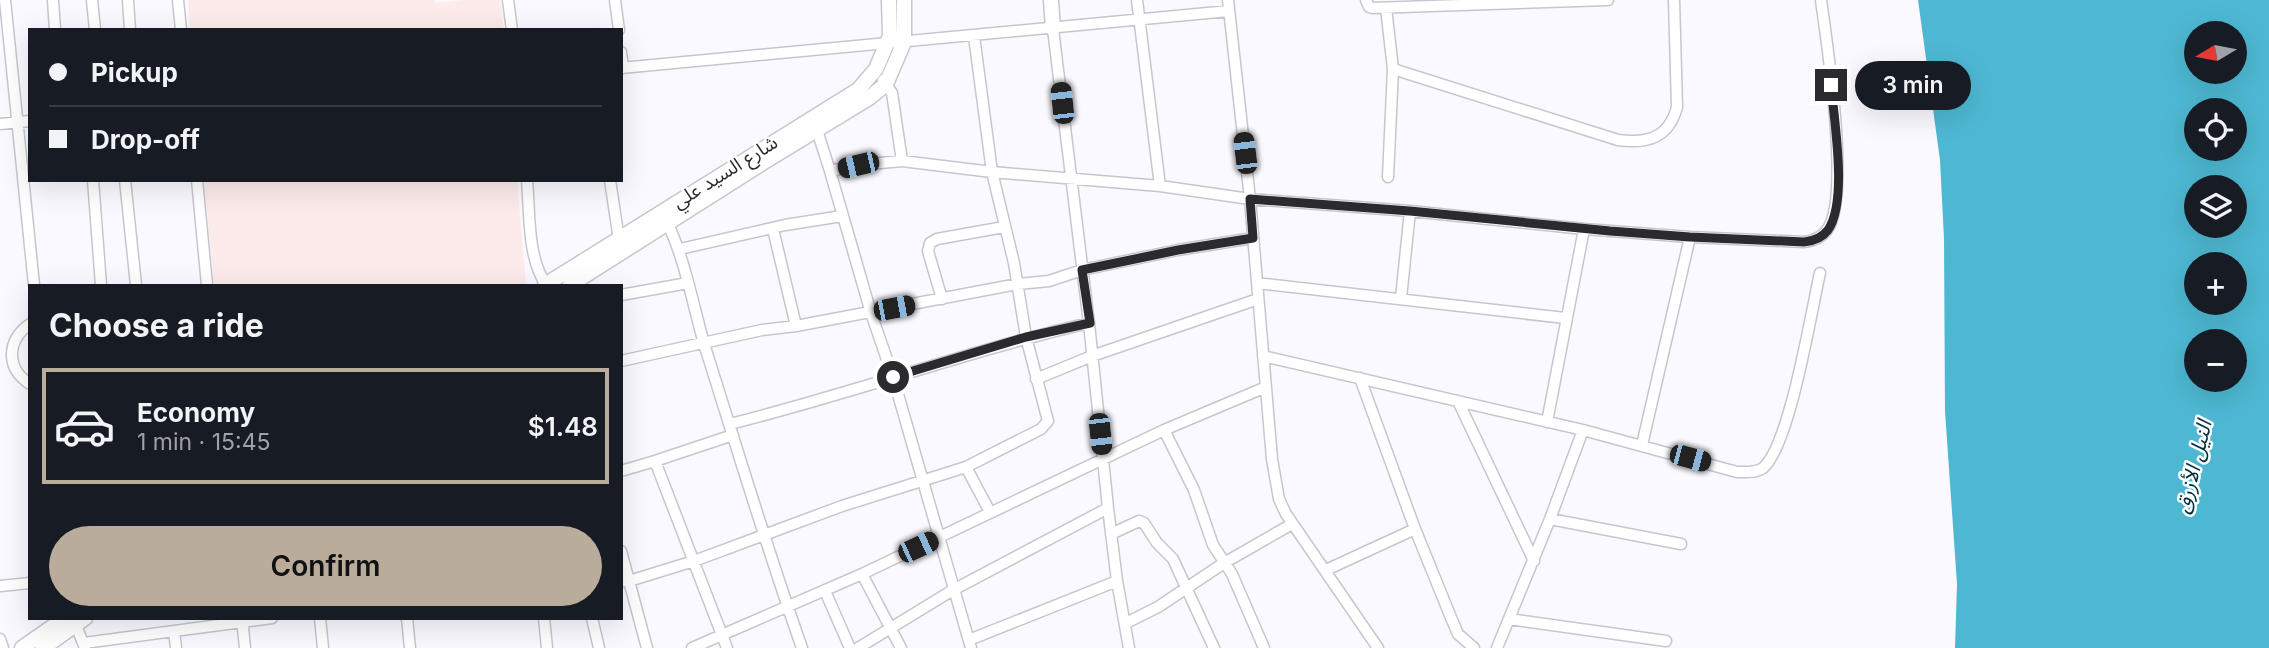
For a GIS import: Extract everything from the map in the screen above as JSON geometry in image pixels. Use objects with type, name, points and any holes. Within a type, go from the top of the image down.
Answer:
[{"type":"main road","name":"شارع السيد علي","points":[[572,284],[668,224],[814,124],[858,89],[876,69],[890,36],[889,0]]},
{"type":"main road","points":[[886,84],[904,43],[904,0]]},
{"type":"main road","points":[[1051,0],[1053,29]]},
{"type":"main road","name":"شارع السيد علي","points":[[548,284],[814,124],[869,98],[886,84]]},
{"type":"main road","points":[[22,648],[75,620]]},
{"type":"main road","points":[[43,648],[75,620]]},
{"type":"street","points":[[5,0],[3,14],[34,284]]},
{"type":"street","points":[[53,0],[55,28]]},
{"type":"street","points":[[92,0],[95,28]]},
{"type":"street","points":[[128,0],[130,28]]},
{"type":"street","points":[[178,0],[181,28]]},
{"type":"street","points":[[508,0],[512,28]]},
{"type":"street","points":[[615,0],[619,28]]},
{"type":"street","points":[[1137,0],[1160,186]]},
{"type":"street","points":[[1366,0],[1369,7],[1387,8],[1608,0]]},
{"type":"street","points":[[1393,69],[1618,141],[1651,139],[1673,121],[1677,107],[1674,0]]},
{"type":"street","points":[[830,171],[902,161],[992,172],[1160,186],[1250,199],[1410,211],[1584,229],[1690,237],[1804,242],[1816,240],[1828,230],[1835,212],[1838,186],[1835,127],[1821,0]]},
{"type":"street","points":[[623,68],[1053,29],[1228,6],[1250,199],[1272,459],[1279,499],[1292,524],[1378,648]]},
{"type":"street","points":[[1387,8],[1393,69],[1388,177]]},
{"type":"street","points":[[1053,29],[1090,323],[1102,460],[1128,648]]},
{"type":"street","points":[[647,648],[625,581],[694,561],[842,506],[966,467],[1041,429],[1048,421],[1026,337],[1018,284],[992,172],[974,36]]},
{"type":"street","points":[[876,69],[892,93],[902,161]]},
{"type":"street","points":[[0,124],[28,121]]},
{"type":"street","points":[[814,124],[893,377],[970,644],[1117,581]]},
{"type":"street","points":[[93,182],[101,284]]},
{"type":"street","points":[[125,182],[136,284]]},
{"type":"street","points":[[197,182],[207,284]]},
{"type":"street","points":[[527,182],[534,257],[538,272],[545,284]]},
{"type":"street","points":[[610,182],[619,240]]},
{"type":"street","points":[[1401,299],[1410,211]]},
{"type":"street","points":[[680,249],[842,216]]},
{"type":"street","points":[[668,224],[680,249],[704,342],[763,535],[802,648]]},
{"type":"street","points":[[942,299],[928,251],[930,243],[937,239],[1004,227]]},
{"type":"street","points":[[773,229],[796,326]]},
{"type":"street","points":[[1547,422],[1584,229]]},
{"type":"street","points":[[1642,445],[1690,237]]},
{"type":"street","points":[[623,361],[762,330],[871,313],[1018,284],[1049,281],[1082,270],[1253,238]]},
{"type":"street","points":[[1263,356],[1583,430],[1737,472],[1749,472],[1762,469],[1781,438],[1820,273]]},
{"type":"street","points":[[623,295],[688,283]]},
{"type":"street","points":[[1257,283],[1565,318]]},
{"type":"street","points":[[1036,379],[1092,356],[1258,299]]},
{"type":"street","points":[[623,470],[655,461],[785,411],[1026,337],[1090,323]]},
{"type":"street","points":[[28,326],[15,338],[6,357],[19,376],[28,382]]},
{"type":"street","points":[[1360,378],[1415,529],[1458,634],[1474,648]]},
{"type":"street","points":[[692,648],[825,591],[1164,430],[1266,387]]},
{"type":"street","points":[[1458,401],[1534,561]]},
{"type":"street","points":[[1164,430],[1194,490],[1213,545],[1232,574],[1264,648]]},
{"type":"street","points":[[1497,648],[1534,561],[1583,430]]},
{"type":"street","points":[[655,461],[727,648]]},
{"type":"street","points":[[966,467],[990,512]]},
{"type":"street","points":[[858,648],[953,590],[1108,508]]},
{"type":"street","points":[[1550,519],[1681,544]]},
{"type":"street","points":[[1111,534],[1142,521],[1172,559],[1213,648]]},
{"type":"street","points":[[1126,622],[1158,607],[1224,563],[1292,524]]},
{"type":"street","points":[[1326,570],[1415,529]]},
{"type":"street","points":[[862,574],[901,648]]},
{"type":"street","points":[[0,586],[28,583]]},
{"type":"street","points":[[825,591],[850,648]]},
{"type":"street","points":[[1509,618],[1666,641]]},
{"type":"street","points":[[75,620],[85,646],[242,620],[245,648]]},
{"type":"street","points":[[320,620],[323,648]]},
{"type":"street","points":[[407,620],[410,648]]},
{"type":"street","points":[[544,620],[547,648]]},
{"type":"street","points":[[592,620],[599,648]]},
{"type":"street","points":[[174,631],[176,648]]},
{"type":"street","points":[[0,639],[3,648]]},
{"type":"shaded area","points":[[188,0],[435,0],[436,3],[500,0],[504,28],[190,28]]},
{"type":"shaded area","points":[[204,182],[517,182],[526,284],[214,284]]},
{"type":"water","name":"النيل الأزرق","points":[[1918,0],[2269,0],[2269,648],[1955,648],[1957,584],[1945,411],[1944,239],[1940,160]]},
{"type":"route","points":[[893,377],[1026,337],[1090,323],[1082,270],[1253,238],[1250,199],[1690,237],[1804,242],[1816,240],[1828,230],[1835,212],[1838,186],[1831,85]]}]
